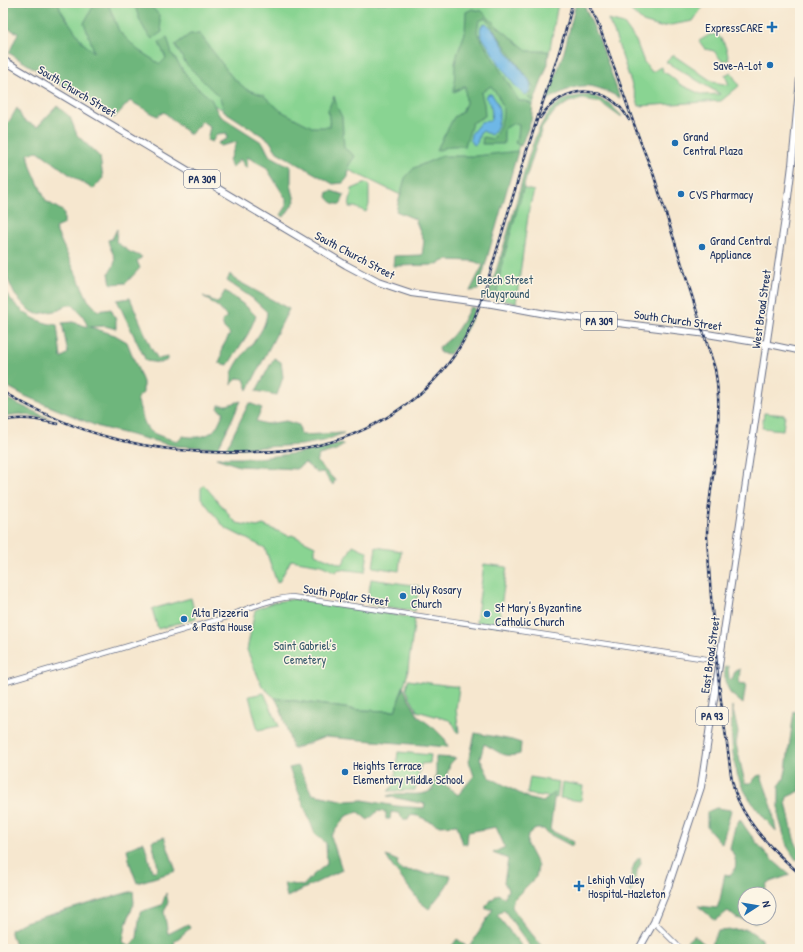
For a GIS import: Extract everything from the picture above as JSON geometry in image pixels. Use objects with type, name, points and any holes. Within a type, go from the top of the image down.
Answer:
[{"type":"highway","name":"South Church Street","points":[[3,60],[346,265],[378,282],[396,289],[411,293],[492,304],[546,314],[707,334],[767,344]]},
{"type":"highway","name":"West Broad Street","points":[[748,472],[792,165],[800,78]]},
{"type":"highway","name":"East Broad Street","points":[[639,949],[654,922],[669,885],[701,787],[748,472]]},
{"type":"main road","name":"PA 309","points":[[767,344],[800,351]]},
{"type":"main road","name":"South Poplar Street","points":[[3,683],[228,617],[263,602],[279,598],[292,597],[720,661]]},
{"type":"main road","points":[[654,922],[681,949]]},
{"type":"green space","points":[[3,3],[59,3],[60,9],[83,43],[94,52],[84,23],[95,3],[108,3],[119,31],[138,50],[160,64],[166,58],[159,43],[167,37],[172,54],[192,83],[211,99],[219,115],[263,143],[269,155],[291,167],[291,185],[295,201],[284,217],[281,215],[286,207],[286,199],[266,167],[247,157],[247,169],[240,159],[232,168],[229,160],[237,142],[220,146],[218,143],[227,139],[227,133],[217,134],[212,142],[207,140],[210,127],[202,121],[190,135],[164,112],[157,116],[130,101],[114,118],[9,53],[18,33],[3,26]]},
{"type":"green space","points":[[53,3],[558,3],[548,60],[488,237],[197,97],[83,53]]},
{"type":"green space","points":[[134,3],[148,3],[159,15],[162,32],[152,39],[148,35],[139,18]]},
{"type":"green space","points":[[576,3],[583,3],[599,39],[620,98],[592,86],[584,86],[568,90],[547,100],[564,52]]},
{"type":"green space","points":[[623,3],[708,3],[702,8],[693,21],[660,27],[643,22]]},
{"type":"green space","points":[[472,9],[482,11],[498,27],[528,51],[548,51],[548,64],[534,101],[528,98],[534,88],[486,18],[479,21],[477,32],[519,101],[526,101],[533,105],[531,121],[521,146],[515,143],[518,136],[519,125],[514,123],[504,129],[504,144],[482,144],[483,137],[493,139],[500,124],[503,112],[500,100],[491,86],[481,93],[485,116],[472,123],[465,146],[451,146],[436,151],[454,117],[462,112],[466,103],[465,86],[454,92],[455,63],[465,33],[466,12]]},
{"type":"green space","points":[[608,20],[624,24],[636,41],[644,62],[652,72],[662,67],[663,72],[681,85],[703,95],[720,94],[666,62],[673,55],[713,82],[729,85],[725,75],[731,72],[739,86],[721,101],[639,106],[614,32]]},
{"type":"green space","points":[[190,34],[200,34],[232,77],[246,89],[263,95],[281,111],[312,127],[330,127],[328,110],[334,96],[342,117],[344,148],[355,156],[349,165],[348,177],[343,183],[333,184],[277,152],[269,140],[224,111],[220,98],[186,64],[175,45]]},
{"type":"green space","points":[[715,34],[723,41],[729,60],[722,61],[714,51],[705,49],[699,41],[709,35]]},
{"type":"green space","points":[[591,95],[609,103],[622,116],[619,116],[601,103],[583,99],[569,102],[555,111],[542,128],[501,267],[496,298],[486,299],[496,272],[528,158],[544,119],[555,106],[564,100]]},
{"type":"green space","points":[[57,106],[70,117],[77,135],[100,157],[103,178],[93,189],[73,177],[38,151],[28,154],[31,167],[46,201],[64,212],[64,224],[55,228],[88,300],[98,311],[111,309],[116,320],[116,329],[105,326],[90,327],[115,335],[127,342],[143,382],[143,393],[137,398],[141,413],[147,428],[153,433],[178,441],[183,436],[195,437],[206,435],[215,429],[224,412],[218,409],[219,405],[227,405],[241,401],[218,448],[175,446],[99,427],[25,396],[3,384],[3,289],[14,303],[33,318],[57,325],[61,358],[68,353],[62,323],[73,322],[88,327],[83,316],[73,305],[66,305],[60,310],[37,314],[29,310],[15,295],[3,269],[3,127],[10,120],[17,108],[23,120],[37,127]]},
{"type":"green space","points":[[518,151],[478,290],[470,291],[483,265],[473,261],[447,260],[434,265],[393,266],[394,256],[422,255],[424,241],[415,219],[396,211],[405,178],[414,168],[442,156],[475,156]]},
{"type":"green space","points":[[366,183],[369,184],[369,205],[366,212],[355,207],[349,207],[352,189]]},
{"type":"green space","name":"Beech Street Playground","points":[[522,188],[534,191],[529,209],[516,303],[488,297]]},
{"type":"green space","points":[[332,191],[344,195],[341,204],[333,203],[327,197],[328,192]]},
{"type":"green space","points":[[117,229],[116,242],[130,252],[142,257],[137,261],[140,268],[126,283],[111,284],[109,273],[113,268],[115,260],[108,240],[112,239]]},
{"type":"green space","points":[[230,274],[234,279],[289,309],[248,390],[244,379],[238,378],[231,385],[232,372],[258,335],[265,321],[267,312],[252,298],[227,281]]},
{"type":"green space","points":[[225,291],[247,307],[256,316],[248,334],[228,365],[219,363],[222,348],[230,334],[224,328],[222,321],[227,317],[219,308],[203,296],[218,303]]},
{"type":"green space","points":[[130,298],[151,348],[158,359],[168,357],[168,360],[160,363],[146,361],[117,300]]},
{"type":"green space","points":[[470,307],[475,308],[471,320],[461,338],[450,354],[440,353],[439,347],[454,334]]},
{"type":"green space","points":[[274,358],[281,362],[283,377],[277,395],[256,391]]},
{"type":"green space","points":[[3,397],[50,419],[20,414],[3,416]]},
{"type":"green space","points":[[249,403],[262,408],[256,421],[266,424],[286,421],[299,425],[301,435],[344,433],[324,441],[302,445],[226,449]]},
{"type":"green space","points":[[764,413],[785,415],[783,430],[762,428]]},
{"type":"green space","points":[[341,443],[344,445],[336,450],[319,455],[316,461],[335,480],[333,485],[323,472],[317,473],[305,463],[296,469],[239,466],[216,458],[259,458],[298,453]]},
{"type":"green space","points":[[204,485],[230,517],[237,523],[257,527],[263,525],[289,536],[292,535],[315,546],[315,554],[342,565],[353,545],[368,552],[365,572],[339,569],[336,572],[321,565],[291,560],[277,583],[265,548],[225,528],[201,498],[201,488]]},
{"type":"green space","points":[[376,547],[401,551],[399,571],[373,567]]},
{"type":"green space","points":[[484,564],[507,567],[498,626],[476,622]]},
{"type":"green space","points":[[371,579],[419,586],[415,611],[367,604]]},
{"type":"green space","points":[[191,598],[196,618],[158,629],[152,609]]},
{"type":"green space","name":"Saint Gabriel's Cemetery","points":[[294,599],[415,618],[407,676],[395,711],[359,710],[275,698],[262,686],[247,650],[255,610],[274,602]]},
{"type":"green space","points":[[728,666],[729,679],[732,680],[735,671],[740,669],[739,683],[746,684],[743,704],[730,693],[725,681],[724,667]]},
{"type":"green space","points":[[408,680],[459,687],[456,709],[458,733],[454,725],[449,720],[417,711],[406,689]]},
{"type":"green space","points":[[403,687],[418,716],[445,739],[448,747],[325,737],[293,749],[280,707],[275,698],[359,710],[395,711]]},
{"type":"green space","points":[[264,693],[279,726],[258,730],[249,696]]},
{"type":"green space","points":[[732,706],[738,732],[736,744],[745,783],[751,783],[757,776],[761,775],[772,807],[776,831],[748,797],[737,774],[732,740]]},
{"type":"green space","points":[[794,711],[800,714],[800,791],[787,797],[786,802],[794,839],[800,852],[800,858],[796,860],[787,846],[779,818],[779,786],[784,779],[786,770]]},
{"type":"green space","points":[[475,733],[521,743],[520,754],[510,756],[501,754],[484,744],[480,759],[489,777],[530,799],[543,802],[555,792],[550,830],[574,842],[572,846],[547,833],[544,829],[536,829],[528,834],[527,845],[538,866],[536,877],[513,900],[512,907],[544,949],[532,949],[504,910],[497,915],[524,949],[455,949],[452,946],[457,939],[468,947],[493,909],[486,909],[486,905],[498,894],[504,898],[508,890],[504,882],[508,859],[493,853],[505,847],[496,827],[468,832],[467,844],[463,844],[457,825],[440,826],[418,816],[410,815],[408,819],[403,819],[398,813],[391,812],[390,819],[386,819],[386,812],[378,811],[368,820],[358,812],[346,816],[331,836],[342,870],[287,897],[284,883],[303,886],[313,875],[327,864],[326,843],[315,834],[289,768],[298,766],[312,794],[346,801],[363,800],[395,806],[424,808],[425,804],[387,796],[393,794],[421,794],[432,790],[436,775],[436,757],[456,758],[450,764],[444,784],[458,795],[474,776],[469,761]]},
{"type":"green space","points":[[398,752],[431,755],[430,763],[421,764],[415,790],[388,791],[394,785]]},
{"type":"green space","points":[[530,777],[559,782],[557,798],[527,794]]},
{"type":"green space","points":[[562,782],[583,786],[581,801],[560,798]]},
{"type":"green space","points":[[716,808],[731,810],[722,844],[707,827],[707,812]]},
{"type":"green space","points":[[740,819],[750,835],[762,849],[790,875],[767,883],[766,886],[737,886],[737,918],[728,911],[715,920],[698,906],[717,908],[725,874],[730,876],[736,866],[734,855],[730,848],[735,827]]},
{"type":"green space","points":[[164,837],[176,871],[137,883],[130,864],[127,849],[144,842],[152,871],[156,871],[158,867],[152,841]]},
{"type":"green space","points":[[386,856],[398,861],[397,865],[401,870],[451,876],[444,889],[429,909],[420,902]]},
{"type":"green space","points":[[640,857],[641,863],[637,871],[636,884],[631,893],[629,891],[632,872],[637,859]]},
{"type":"green space","points":[[133,891],[134,903],[126,925],[123,942],[130,947],[137,938],[140,912],[162,905],[166,893],[168,902],[164,912],[168,934],[188,924],[190,928],[174,942],[176,949],[16,949],[10,930],[25,922]]},
{"type":"green space","points":[[747,929],[760,938],[766,949],[687,949],[683,945],[694,935],[709,948],[718,931]]},
{"type":"water","points":[[486,23],[494,31],[507,52],[529,80],[530,88],[526,95],[521,92],[509,78],[482,37],[480,29],[483,24]]},
{"type":"water","points":[[491,94],[497,103],[499,109],[499,120],[495,131],[491,135],[483,131],[480,132],[477,143],[474,145],[470,140],[471,134],[481,122],[490,121],[492,115],[489,102],[485,97]]},
{"type":"railway","points":[[3,392],[58,419],[100,435],[148,446],[182,450],[261,452],[297,449],[320,445],[343,438],[387,418],[425,389],[442,372],[456,353],[475,317],[563,40],[572,3]]},
{"type":"railway","points":[[589,3],[653,173],[715,369],[718,394],[718,431],[708,510],[707,536],[717,666],[733,786],[738,800],[750,822],[773,849],[800,874]]},
{"type":"railway","points":[[540,118],[550,106],[561,98],[573,93],[586,92],[598,93],[610,99],[620,108],[629,120]]},
{"type":"railway","points":[[3,421],[24,419],[58,424]]},
{"type":"place","name":"ExpressCARE","points":[[772,27]]},
{"type":"place","name":"Save-A-Lot","points":[[770,65]]},
{"type":"place","name":"Grand Central Plaza","points":[[675,143]]},
{"type":"place","name":"CVS Pharmacy","points":[[681,194]]},
{"type":"place","name":"Grand Central Appliance","points":[[702,247]]},
{"type":"place","name":"Holy Rosary Church","points":[[403,596]]},
{"type":"place","name":"St Mary's Byzantine Catholic Church","points":[[487,614]]},
{"type":"place","name":"Alta Pizzeria & Pasta House","points":[[184,619]]},
{"type":"place","name":"Heights Terrace Elementary Middle School","points":[[345,772]]},
{"type":"place","name":"Lehigh Valley Hospital-Hazleton","points":[[579,886]]}]
